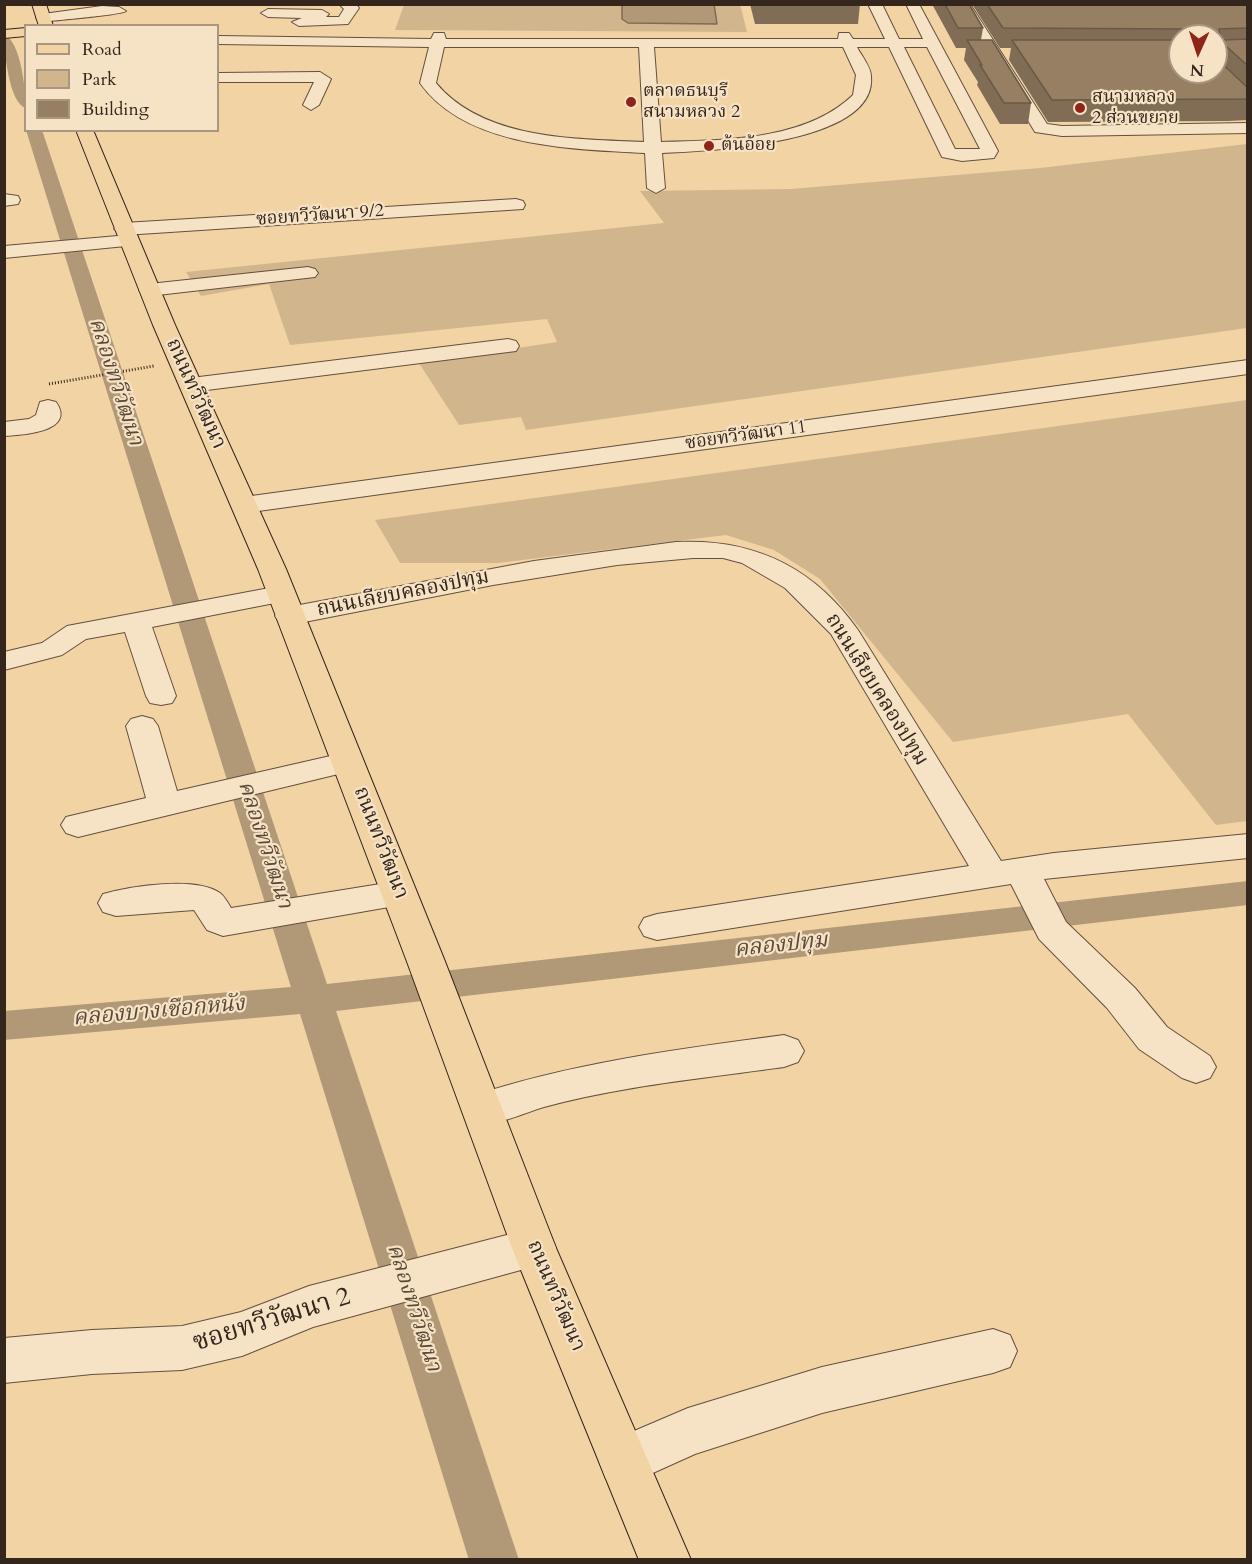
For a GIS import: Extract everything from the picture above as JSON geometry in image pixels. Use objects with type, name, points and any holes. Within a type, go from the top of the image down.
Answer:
[{"type":"main road","points":[[4,34],[24,32]]},
{"type":"main road","name":"ถนนทวีวัฒนา","points":[[85,132],[126,222],[149,290],[272,568],[484,1110],[534,1248],[665,1560]]},
{"type":"street","points":[[875,4],[948,153],[962,156],[988,154],[939,47],[912,4]]},
{"type":"street","points":[[963,4],[1001,54],[1041,128],[1048,131],[1248,128]]},
{"type":"street","points":[[271,8],[346,8],[343,21],[338,22],[261,22],[271,8]]},
{"type":"street","points":[[43,16],[102,10],[119,11]]},
{"type":"street","points":[[219,33],[646,43],[846,40]]},
{"type":"street","points":[[438,39],[428,83],[446,104],[463,115],[500,129],[537,138],[613,147],[653,148],[708,146],[760,139],[810,127],[840,114],[861,96],[864,75],[846,40]]},
{"type":"street","points":[[219,40],[892,40],[939,47]]},
{"type":"street","points":[[646,43],[656,188]]},
{"type":"street","points":[[974,54],[1001,54]]},
{"type":"street","points":[[277,76],[288,62]]},
{"type":"street","points":[[219,78],[277,76],[323,79],[311,105]]},
{"type":"street","name":"ซอยทวีวัฒนา 9/2","points":[[4,252],[96,244],[126,222],[516,205]]},
{"type":"street","points":[[149,290],[308,273]]},
{"type":"street","points":[[191,385],[508,346]]},
{"type":"street","name":"ซอยทวีวัฒนา 11","points":[[244,505],[1248,367]]},
{"type":"street","points":[[4,429],[42,424],[48,418],[48,407]]},
{"type":"street","name":"ถนนเลียบคลองปทุม","points":[[4,661],[52,649],[77,632],[239,600],[285,605],[536,567],[629,556],[712,550],[733,552],[761,560],[785,574],[814,597],[843,630],[1052,930],[1120,998],[1153,1038],[1196,1067]]},
{"type":"street","points":[[137,621],[161,696]]},
{"type":"street","points":[[142,726],[177,803]]},
{"type":"street","points":[[78,825],[348,762]]},
{"type":"street","points":[[657,927],[1014,875],[1248,846]]},
{"type":"street","points":[[116,903],[178,897],[203,899],[209,902],[218,920],[223,923],[399,894]]},
{"type":"street","points":[[484,1110],[546,1090],[666,1068],[784,1051]]},
{"type":"street","name":"ซอยทวีวัฒนา 2","points":[[4,1361],[92,1352],[182,1348],[242,1334],[309,1307],[466,1268],[534,1248]]},
{"type":"street","points":[[624,1461],[688,1432],[822,1390],[993,1350]]},
{"type":"path","points":[[76,378],[159,365]]},
{"type":"green space","points":[[740,4],[747,32],[395,30],[404,5],[622,5],[622,19],[716,24],[714,5]]},
{"type":"green space","points":[[1247,144],[1247,328],[526,430],[521,417],[459,425],[419,363],[557,342],[547,319],[290,345],[269,284],[201,296],[186,272],[664,223],[640,191],[791,189],[1040,168]]},
{"type":"green space","points":[[1247,400],[1247,821],[1216,825],[1128,714],[953,742],[820,579],[774,550],[726,535],[498,563],[400,563],[375,520]]},
{"type":"shaded area","points":[[714,4],[717,24],[628,23],[622,19],[622,5]]},
{"type":"building","points":[[860,4],[860,5],[756,5]]},
{"type":"building","points":[[945,4],[969,4],[983,28],[958,28]]},
{"type":"building","points":[[987,4],[1248,4],[1248,28],[1228,29],[1228,24],[1168,24],[1168,29],[1003,28]]},
{"type":"building","points":[[1248,39],[1248,66],[1228,48],[1228,40]]},
{"type":"building","points":[[967,40],[992,40],[1031,103],[1004,103]]},
{"type":"building","points":[[1012,40],[1168,40],[1168,84],[1228,84],[1228,69],[1248,88],[1248,99],[1052,100]]},
{"type":"waterway","name":"คลองทวีวัฒนา","points":[[4,39],[24,98]]},
{"type":"waterway","name":"คลองทวีวัฒนา","points":[[35,132],[314,999]]},
{"type":"waterway","name":"คลองปทุม","points":[[314,999],[1248,893]]},
{"type":"waterway","name":"คลองบางเชือกหนัง","points":[[4,1026],[314,999]]},
{"type":"waterway","name":"คลองทวีวัฒนา","points":[[314,999],[494,1560]]},
{"type":"place","name":"ตลาดธนบุรี สนามหลวง 2","points":[[631,102]]},
{"type":"place","name":"สนามหลวง 2 ส่วนขยาย","points":[[1080,108]]},
{"type":"place","name":"ต้นอ้อย","points":[[709,146]]}]
